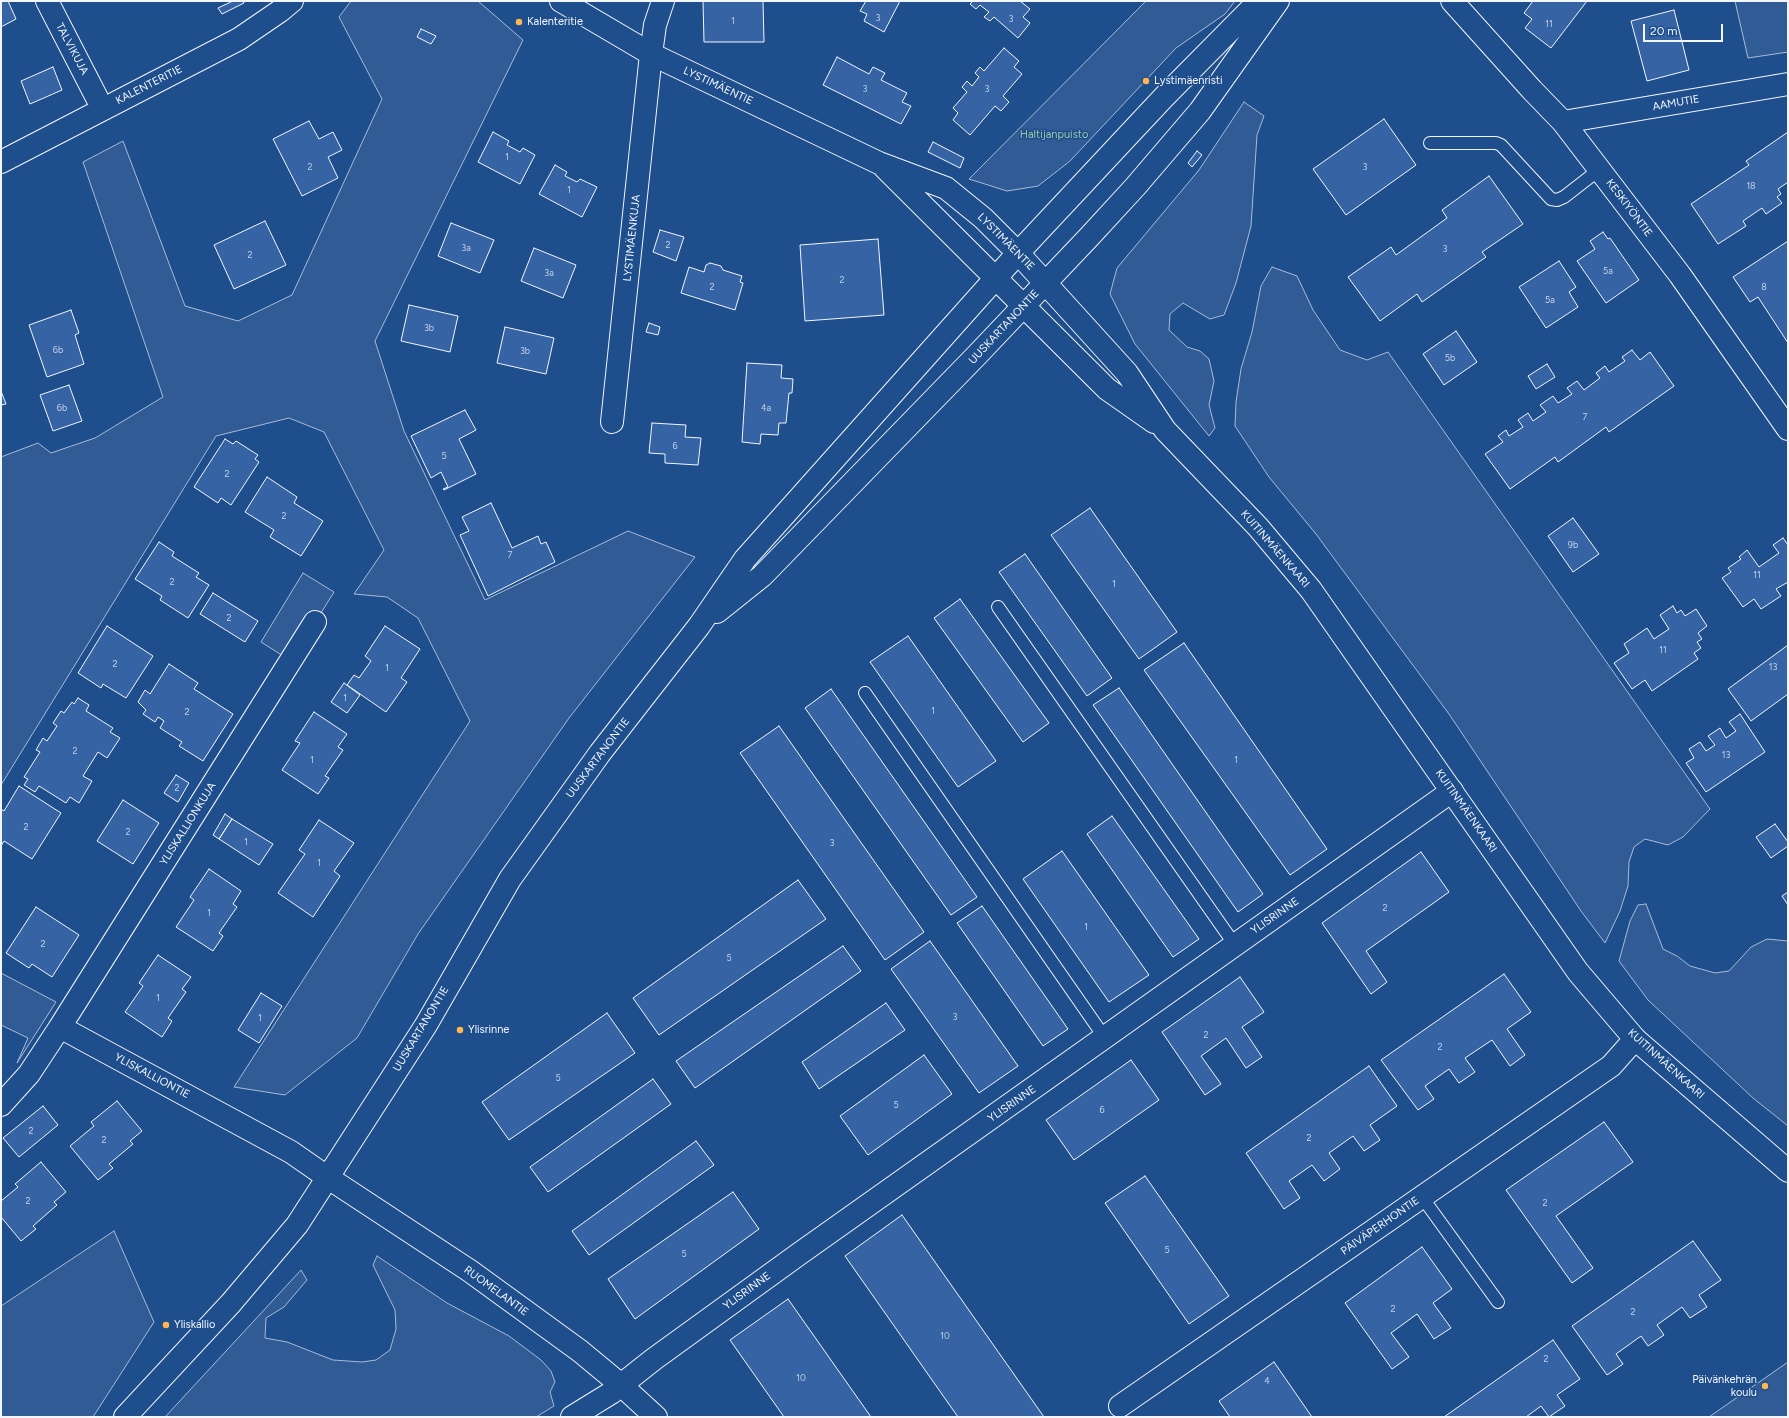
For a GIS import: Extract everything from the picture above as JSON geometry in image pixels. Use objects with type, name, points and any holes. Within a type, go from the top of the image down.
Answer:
[{"type":"street","name":"TALVIKUJA","points":[[47,1],[97,98]]},
{"type":"street","name":"KALENTERITIE","points":[[1,162],[238,39],[280,11],[292,1]]},
{"type":"street","name":"LYSTIMÄENTIE","points":[[561,1],[651,54],[880,163],[946,188],[983,218],[1046,283]]},
{"type":"street","name":"LYSTIMÄENKUJA","points":[[612,422],[651,54],[655,25],[663,1]]},
{"type":"street","name":"UUSKARTANONTIE","points":[[125,1417],[231,1303],[297,1225],[426,1025],[510,879],[600,753],[699,626],[745,559],[1018,253],[1170,91],[1238,20],[1259,1]]},
{"type":"street","name":"UUSKARTANONTIE","points":[[699,626],[762,576],[1023,307],[1135,187],[1200,111],[1278,1]]},
{"type":"street","name":"KESKIYÖNTIE","points":[[1452,1],[1532,90],[1564,122],[1680,276],[1788,429]]},
{"type":"street","name":"AAMUTIE","points":[[1564,122],[1788,84]]},
{"type":"street","name":"LYSTIMÄENTIE","points":[[880,163],[1023,307]]},
{"type":"street","name":"KUITINMÄENKAARI","points":[[1046,283],[1127,372],[1165,430],[1258,527],[1311,590],[1578,972],[1635,1039],[1788,1172]]},
{"type":"street","name":"KUITINMÄENKAARI","points":[[1023,307],[1107,389],[1165,430]]},
{"type":"street","name":"YLISKALLIONKUJA","points":[[60,1027],[316,622]]},
{"type":"street","name":"YLISRINNE","points":[[572,1417],[621,1385],[654,1359],[793,1258],[1452,791]]},
{"type":"street","points":[[1,1105],[29,1074],[60,1027]]},
{"type":"street","name":"YLISKALLIONTIE","points":[[60,1027],[291,1152],[327,1177]]},
{"type":"street","name":"PÄIVÄPERHONTIE","points":[[1120,1406],[1611,1066],[1635,1039]]},
{"type":"street","name":"RUOMELANTIE","points":[[327,1177],[470,1271],[580,1351],[621,1385],[656,1417]]},
{"type":"lane","points":[[1430,143],[1501,145],[1552,199],[1557,200],[1564,197],[1600,169]]},
{"type":"lane","points":[[998,607],[1235,945]]},
{"type":"lane","points":[[865,693],[1105,1038]]},
{"type":"lane","points":[[1422,1197],[1498,1302]]},
{"type":"shaded area","points":[[351,1],[478,1],[523,40],[375,341],[404,431],[485,600],[628,531],[695,557],[569,718],[418,934],[357,1038],[285,1095],[234,1087],[470,721],[418,618],[387,597],[354,594],[384,550],[324,432],[289,418],[216,436],[1,785],[1,457],[38,443],[51,453],[95,438],[163,397],[83,162],[123,141],[185,306],[238,321],[292,295],[382,99],[339,17]]},
{"type":"shaded area","name":"Haltijanpuisto","points":[[1146,1],[1235,1],[1225,14],[1176,48],[1070,161],[1038,186],[1007,191],[969,179]]},
{"type":"shaded area","points":[[1735,1],[1788,1],[1788,52],[1748,58]]},
{"type":"shaded area","points":[[1244,102],[1264,116],[1257,135],[1251,226],[1236,283],[1224,315],[1210,319],[1183,303],[1170,314],[1169,330],[1187,347],[1200,351],[1209,359],[1214,381],[1209,405],[1215,428],[1209,436],[1135,344],[1110,294],[1117,268],[1199,170]]},
{"type":"shaded area","points":[[1272,267],[1297,276],[1313,310],[1340,350],[1367,360],[1388,352],[1710,809],[1683,837],[1668,845],[1645,839],[1634,847],[1629,862],[1628,886],[1620,911],[1605,943],[1581,911],[1449,714],[1316,534],[1269,477],[1235,426],[1236,402],[1241,369],[1252,332],[1261,286]]},
{"type":"shaded area","points":[[303,573],[334,592],[291,661],[261,642]]},
{"type":"shaded area","points":[[1646,904],[1663,949],[1677,956],[1690,966],[1715,973],[1729,971],[1751,947],[1767,939],[1788,941],[1788,1126],[1753,1098],[1648,1000],[1619,961],[1630,921],[1638,905]]},
{"type":"shaded area","points":[[1,973],[56,1002],[17,1063],[28,1038],[1,1025]]},
{"type":"shaded area","points":[[114,1231],[154,1322],[93,1417],[1,1417],[1,1306]]},
{"type":"shaded area","points":[[377,1256],[447,1303],[509,1336],[541,1360],[551,1371],[555,1382],[550,1392],[554,1406],[536,1417],[165,1417],[301,1270],[307,1280],[284,1307],[266,1318],[265,1338],[287,1342],[333,1360],[362,1362],[376,1360],[390,1350],[396,1329],[395,1310],[373,1265]]},
{"type":"shaded area","name":"Päivänkehrän koulu","points":[[1788,1362],[1788,1417],[1709,1417]]},
{"type":"building","points":[[1,1],[8,1],[16,19],[1,27]]},
{"type":"building","points":[[233,1],[243,1],[244,3],[222,14],[218,8]]},
{"type":"building","points":[[703,1],[763,1],[764,42],[704,42]]},
{"type":"building","points":[[866,1],[900,1],[884,32],[864,21],[867,14],[860,11]]},
{"type":"building","points":[[973,1],[1020,1],[1030,9],[1023,17],[1030,23],[1018,38],[994,17],[990,21],[984,17],[989,12],[980,5],[976,9],[970,4]]},
{"type":"building","points":[[1533,1],[1587,1],[1551,48],[1525,28],[1532,19],[1524,13]]},
{"type":"building","points":[[1674,10],[1689,70],[1647,81],[1631,21]]},
{"type":"building","points":[[421,29],[436,36],[431,44],[417,37]]},
{"type":"building","points":[[1004,48],[1019,61],[1014,67],[1022,74],[1003,96],[1009,102],[1001,111],[995,106],[970,135],[953,120],[958,113],[953,108],[967,92],[962,87],[967,81],[972,86],[979,77],[975,73],[980,67],[984,71]]},
{"type":"building","points":[[837,57],[869,74],[873,67],[885,73],[881,80],[907,93],[902,102],[911,106],[901,124],[823,85]]},
{"type":"building","points":[[53,67],[62,90],[30,104],[21,81]]},
{"type":"building","points":[[1384,119],[1416,165],[1346,215],[1313,169]]},
{"type":"building","points":[[309,121],[319,139],[333,132],[342,150],[328,157],[338,178],[302,196],[273,139]]},
{"type":"building","points":[[493,132],[509,141],[507,145],[520,152],[523,148],[535,155],[520,184],[478,162]]},
{"type":"building","points":[[1788,132],[1788,182],[1778,189],[1781,194],[1777,197],[1782,203],[1766,214],[1762,208],[1743,221],[1746,226],[1718,244],[1691,204],[1749,165],[1746,161]]},
{"type":"building","points":[[933,142],[964,158],[960,168],[928,152]]},
{"type":"building","points":[[1197,151],[1202,155],[1192,167],[1188,163]]},
{"type":"building","points":[[555,165],[567,172],[565,176],[577,182],[580,179],[597,187],[582,217],[539,194]]},
{"type":"building","points":[[1489,176],[1523,224],[1482,252],[1486,257],[1422,302],[1417,294],[1380,321],[1348,277],[1391,247],[1396,255],[1447,218],[1442,210]]},
{"type":"building","points":[[265,221],[286,265],[234,289],[214,245]]},
{"type":"building","points":[[451,223],[494,240],[480,273],[438,256]]},
{"type":"building","points":[[660,230],[684,237],[676,261],[653,252]]},
{"type":"building","points":[[1603,232],[1608,239],[1610,238],[1639,280],[1606,303],[1577,261],[1595,249],[1590,241]]},
{"type":"building","points":[[878,239],[884,315],[805,321],[800,245]]},
{"type":"building","points":[[1788,241],[1788,343],[1758,297],[1750,302],[1733,277]]},
{"type":"building","points":[[534,248],[576,265],[563,298],[521,281]]},
{"type":"building","points":[[1559,261],[1576,287],[1569,292],[1578,307],[1546,328],[1519,287]]},
{"type":"building","points":[[710,263],[721,266],[723,270],[742,276],[740,282],[743,283],[735,310],[681,293],[689,267],[704,272],[706,265]]},
{"type":"building","points":[[409,305],[458,316],[450,352],[401,341]]},
{"type":"building","points":[[71,310],[79,333],[75,335],[84,364],[47,377],[29,325]]},
{"type":"building","points":[[649,323],[660,327],[658,335],[646,332]]},
{"type":"building","points":[[505,327],[554,338],[546,374],[497,363]]},
{"type":"building","points":[[1456,331],[1477,362],[1444,385],[1423,354]]},
{"type":"building","points":[[1632,350],[1640,360],[1650,352],[1674,386],[1609,432],[1606,427],[1558,462],[1555,457],[1510,489],[1485,454],[1503,442],[1498,436],[1506,430],[1509,436],[1523,427],[1518,420],[1528,413],[1533,421],[1546,412],[1540,405],[1553,396],[1558,403],[1572,394],[1567,388],[1577,381],[1584,390],[1600,378],[1596,373],[1605,366],[1609,372],[1625,361],[1622,357]]},
{"type":"building","points":[[747,363],[782,365],[781,378],[793,379],[792,393],[789,393],[786,423],[779,423],[778,435],[761,434],[760,444],[742,442]]},
{"type":"building","points":[[1547,364],[1555,377],[1536,389],[1528,376]]},
{"type":"building","points":[[69,385],[82,421],[53,431],[40,395]]},
{"type":"building","points":[[1,391],[6,404],[1,405]]},
{"type":"building","points":[[465,410],[476,430],[459,439],[476,474],[444,490],[443,489],[448,487],[441,472],[431,478],[411,436]]},
{"type":"building","points":[[652,423],[686,425],[685,437],[701,438],[698,465],[665,463],[665,454],[649,453]]},
{"type":"building","points":[[225,439],[233,444],[236,441],[258,455],[255,459],[259,462],[231,505],[221,498],[218,503],[194,487]]},
{"type":"building","points":[[267,477],[297,497],[294,503],[323,521],[301,556],[270,537],[274,530],[245,512]]},
{"type":"building","points":[[491,503],[512,548],[538,536],[541,544],[546,542],[555,562],[488,596],[460,535],[469,531],[462,517]]},
{"type":"building","points":[[1090,508],[1177,632],[1139,659],[1051,535]]},
{"type":"building","points":[[1573,518],[1599,554],[1573,572],[1548,536]]},
{"type":"building","points":[[1783,538],[1788,545],[1788,582],[1776,589],[1781,596],[1761,609],[1754,599],[1743,607],[1722,578],[1731,572],[1728,568],[1741,559],[1739,557],[1747,550],[1759,567],[1779,553],[1773,545]]},
{"type":"building","points":[[159,542],[174,552],[172,556],[199,573],[196,577],[209,585],[188,618],[160,600],[162,596],[135,579]]},
{"type":"building","points":[[1025,554],[1112,678],[1087,696],[999,572]]},
{"type":"building","points":[[213,593],[258,621],[245,642],[200,614]]},
{"type":"building","points":[[960,599],[1049,723],[1023,742],[934,618]]},
{"type":"building","points":[[1673,606],[1677,613],[1681,610],[1685,616],[1696,609],[1707,626],[1698,633],[1702,639],[1697,642],[1701,648],[1694,653],[1698,659],[1652,691],[1645,680],[1632,689],[1614,663],[1629,653],[1624,644],[1647,628],[1654,639],[1669,629],[1660,615]]},
{"type":"building","points":[[107,626],[153,656],[126,698],[103,684],[101,688],[78,673]]},
{"type":"building","points":[[385,626],[420,649],[401,678],[407,682],[386,712],[347,685],[354,675],[359,678],[371,661],[365,656]]},
{"type":"building","points":[[908,636],[996,761],[958,787],[870,662]]},
{"type":"building","points":[[1184,643],[1327,849],[1290,875],[1144,670]]},
{"type":"building","points":[[1788,645],[1788,694],[1751,721],[1728,689]]},
{"type":"building","points":[[169,664],[198,683],[194,689],[233,714],[203,761],[179,746],[182,742],[160,728],[164,721],[158,717],[155,722],[143,714],[146,710],[138,702],[145,690],[150,694]]},
{"type":"building","points":[[344,683],[360,695],[347,713],[331,702]]},
{"type":"building","points":[[1119,688],[1263,894],[1238,912],[1093,705]]},
{"type":"building","points":[[831,689],[977,897],[951,915],[805,708]]},
{"type":"building","points":[[78,698],[89,705],[86,711],[113,728],[110,732],[120,738],[107,758],[98,752],[83,776],[92,781],[79,803],[70,797],[66,803],[39,786],[35,792],[24,785],[28,779],[24,777],[40,752],[36,750],[43,738],[47,741],[57,726],[53,723],[61,711],[64,713],[72,702],[74,704]]},
{"type":"building","points":[[314,712],[347,734],[338,747],[343,750],[325,776],[329,778],[318,794],[282,770],[300,743],[295,741]]},
{"type":"building","points":[[1740,714],[1765,752],[1706,792],[1686,763],[1694,758],[1689,749],[1700,742],[1706,751],[1715,745],[1708,736],[1720,728],[1726,738],[1736,731],[1729,722]]},
{"type":"building","points":[[779,726],[924,932],[885,960],[740,753]]},
{"type":"building","points":[[176,775],[189,783],[178,802],[164,793]]},
{"type":"building","points":[[19,786],[61,813],[32,859],[4,841],[1,846],[1,809],[4,811]]},
{"type":"building","points":[[123,800],[159,823],[133,864],[97,841]]},
{"type":"building","points":[[225,814],[232,819],[219,839],[213,835]]},
{"type":"building","points":[[1112,816],[1199,939],[1173,957],[1087,834]]},
{"type":"building","points":[[232,819],[273,844],[259,865],[219,839]]},
{"type":"building","points":[[319,820],[354,843],[334,871],[340,876],[313,917],[278,893],[305,854],[299,850]]},
{"type":"building","points":[[1775,824],[1788,842],[1788,846],[1771,858],[1756,837]]},
{"type":"building","points":[[1062,851],[1149,975],[1109,1002],[1023,879]]},
{"type":"building","points":[[1421,852],[1449,892],[1366,951],[1387,982],[1371,994],[1322,923]]},
{"type":"building","points":[[209,869],[241,891],[233,904],[237,907],[219,933],[223,936],[213,951],[176,927],[194,900],[190,897]]},
{"type":"building","points":[[798,880],[826,919],[659,1035],[633,998]]},
{"type":"building","points":[[1788,892],[1788,905],[1782,896]]},
{"type":"building","points":[[982,906],[1068,1029],[1043,1046],[957,923]]},
{"type":"building","points":[[36,907],[79,935],[52,977],[32,964],[29,968],[6,953]]},
{"type":"building","points":[[930,941],[1018,1066],[979,1093],[891,969]]},
{"type":"building","points":[[843,946],[861,971],[695,1088],[676,1061]]},
{"type":"building","points":[[158,955],[191,977],[182,989],[186,992],[168,1018],[172,1021],[162,1037],[125,1012],[143,986],[139,983]]},
{"type":"building","points":[[1504,974],[1531,1012],[1507,1029],[1525,1055],[1510,1066],[1492,1040],[1465,1058],[1475,1072],[1459,1083],[1449,1069],[1425,1086],[1434,1099],[1418,1110],[1381,1060]]},
{"type":"building","points":[[1240,977],[1264,1012],[1242,1027],[1262,1057],[1246,1068],[1226,1038],[1201,1056],[1221,1084],[1205,1095],[1162,1032]]},
{"type":"building","points":[[261,993],[282,1006],[259,1043],[238,1030]]},
{"type":"building","points":[[886,1003],[905,1030],[819,1089],[802,1062]]},
{"type":"building","points":[[607,1013],[635,1053],[509,1140],[482,1102]]},
{"type":"building","points":[[924,1055],[952,1094],[868,1155],[840,1116]]},
{"type":"building","points":[[1131,1060],[1159,1100],[1074,1160],[1046,1120]]},
{"type":"building","points":[[1369,1066],[1397,1106],[1370,1125],[1380,1140],[1364,1151],[1353,1136],[1329,1153],[1340,1169],[1324,1181],[1312,1165],[1289,1181],[1300,1198],[1284,1209],[1246,1153]]},
{"type":"building","points":[[653,1079],[671,1104],[548,1192],[530,1167]]},
{"type":"building","points":[[117,1101],[142,1131],[130,1141],[133,1144],[109,1164],[113,1168],[98,1180],[70,1146],[94,1126],[91,1122]]},
{"type":"building","points":[[43,1106],[58,1125],[19,1157],[3,1138]]},
{"type":"building","points":[[1604,1122],[1633,1162],[1556,1216],[1593,1268],[1572,1283],[1506,1190]]},
{"type":"building","points":[[696,1141],[714,1165],[589,1255],[572,1231]]},
{"type":"building","points":[[41,1162],[66,1192],[54,1202],[57,1205],[33,1226],[36,1229],[21,1241],[1,1217],[1,1201],[18,1187],[15,1184]]},
{"type":"building","points":[[1145,1176],[1229,1296],[1189,1324],[1105,1203]]},
{"type":"building","points":[[733,1192],[759,1229],[635,1319],[608,1279]]},
{"type":"building","points":[[902,1215],[1044,1417],[958,1417],[845,1256]]},
{"type":"building","points":[[1693,1241],[1721,1280],[1699,1295],[1707,1307],[1690,1318],[1682,1307],[1657,1325],[1664,1335],[1648,1346],[1641,1336],[1616,1354],[1623,1364],[1607,1375],[1572,1326]]},
{"type":"building","points":[[1422,1247],[1452,1289],[1433,1303],[1451,1328],[1434,1339],[1417,1314],[1391,1333],[1409,1357],[1392,1369],[1345,1303]]},
{"type":"building","points":[[788,1299],[871,1417],[784,1417],[730,1340]]},
{"type":"building","points":[[1553,1340],[1580,1379],[1557,1395],[1565,1406],[1549,1417],[1541,1406],[1526,1417],[1444,1417]]},
{"type":"building","points":[[1274,1362],[1312,1417],[1230,1417],[1219,1401]]},
{"type":"place","name":"Kalenteritie","points":[[519,22]]},
{"type":"place","name":"Lystimäenristi","points":[[1146,81]]},
{"type":"place","name":"Ylisrinne","points":[[460,1030]]},
{"type":"place","name":"Yliskallio","points":[[166,1325]]},
{"type":"place","name":"Päivänkehrän koulu","points":[[1765,1386]]}]
